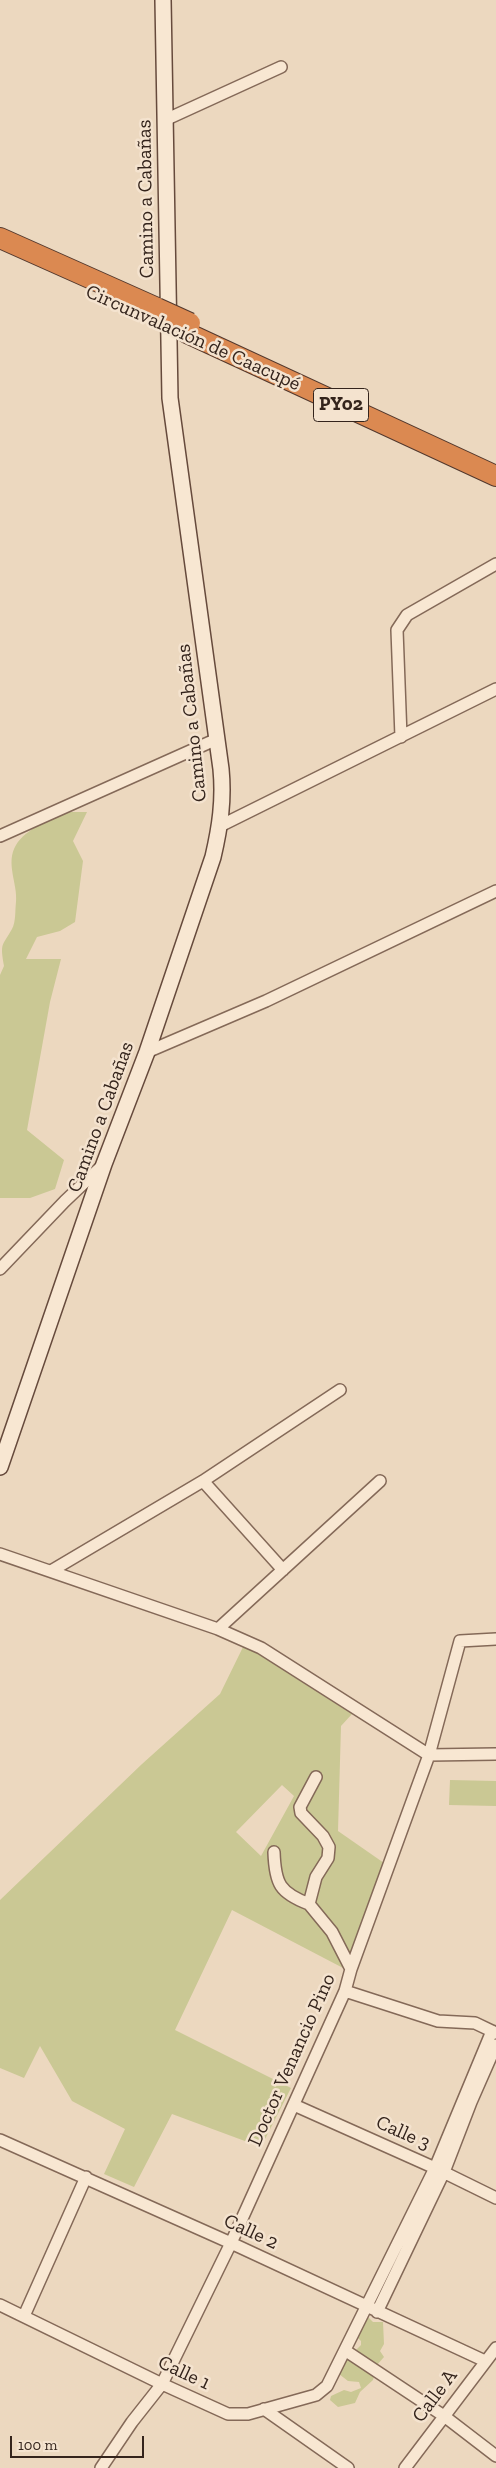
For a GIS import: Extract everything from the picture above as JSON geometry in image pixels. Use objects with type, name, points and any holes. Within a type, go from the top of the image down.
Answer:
[{"type":"highway","name":"Circunvalación de Caacupé","points":[[0,238],[156,314]]},
{"type":"highway","name":"Circunvalación de Caacupé","points":[[0,250],[156,314],[496,463]]},
{"type":"highway","name":"Circunvalación de Caacupé","points":[[188,328],[496,476]]},
{"type":"street","name":"Camino a Cabañas","points":[[0,1467],[104,1164],[147,1052],[213,857],[220,826],[223,798],[170,398],[162,0]]},
{"type":"street","points":[[165,120],[281,67]]},
{"type":"street","points":[[401,736],[397,630],[401,620],[406,615],[496,564]]},
{"type":"street","points":[[220,826],[496,689]]},
{"type":"street","points":[[0,836],[216,739]]},
{"type":"street","points":[[147,1052],[266,1002],[496,891]]},
{"type":"street","points":[[0,1269],[65,1201],[104,1164]]},
{"type":"street","points":[[51,1571],[203,1480],[340,1390]]},
{"type":"street","points":[[203,1480],[283,1570]]},
{"type":"street","points":[[218,1629],[380,1481]]},
{"type":"street","points":[[0,1554],[218,1629],[261,1648],[429,1755],[496,1754]]},
{"type":"street","name":"Doctor Venancio Pino","points":[[101,2468],[132,2422],[162,2384],[231,2243],[345,1991],[351,1969],[429,1755],[460,1641],[496,1639]]},
{"type":"street","points":[[308,1904],[316,1877],[328,1858],[329,1847],[323,1836],[300,1813],[300,1807],[316,1777]]},
{"type":"street","points":[[274,1852],[276,1875],[288,1896],[308,1904],[332,1932],[351,1969]]},
{"type":"street","points":[[345,1991],[438,2021],[475,2023],[494,2032],[440,2170]]},
{"type":"street","points":[[377,2312],[496,2045]]},
{"type":"street","name":"Calle 3","points":[[294,2105],[440,2170],[496,2198]]},
{"type":"street","name":"Calle 2","points":[[0,2140],[231,2243],[485,2361]]},
{"type":"street","name":"Calle 1","points":[[0,2305],[228,2414],[248,2414],[316,2395],[327,2386],[346,2351],[366,2307],[440,2170]]},
{"type":"street","points":[[24,2316],[86,2178]]},
{"type":"street","name":"Calle A","points":[[405,2468],[496,2348]]},
{"type":"street","points":[[346,2351],[444,2416],[496,2456]]},
{"type":"street","points":[[264,2409],[348,2468]]},
{"type":"shaded area","points":[[67,812],[87,812],[73,841],[83,861],[75,922],[60,931],[37,937],[26,959],[61,959],[50,1002],[27,1130],[64,1160],[55,1189],[30,1198],[0,1198],[0,975],[4,966],[3,945],[13,926],[15,916],[16,895],[12,866],[13,852],[20,839],[26,834],[39,825]]},
{"type":"shaded area","points":[[244,1645],[352,1714],[341,1726],[338,1831],[384,1863],[345,1969],[232,1910],[175,2030],[291,2088],[261,2147],[172,2114],[134,2187],[104,2174],[125,2129],[72,2101],[40,2046],[24,2078],[0,2068],[0,1900],[142,1764],[220,1694]],"holes":[[[282,1785],[294,1796],[261,1856],[236,1832]]]},
{"type":"shaded area","points":[[450,1780],[496,1781],[496,1806],[449,1805]]},
{"type":"shaded area","points":[[365,2314],[373,2322],[383,2322],[384,2344],[380,2351],[384,2357],[377,2365],[373,2380],[360,2392],[355,2403],[338,2407],[330,2400],[331,2396],[344,2390],[351,2392],[361,2388],[359,2382],[348,2381],[339,2374],[339,2367],[361,2345],[361,2341],[352,2332]]}]
